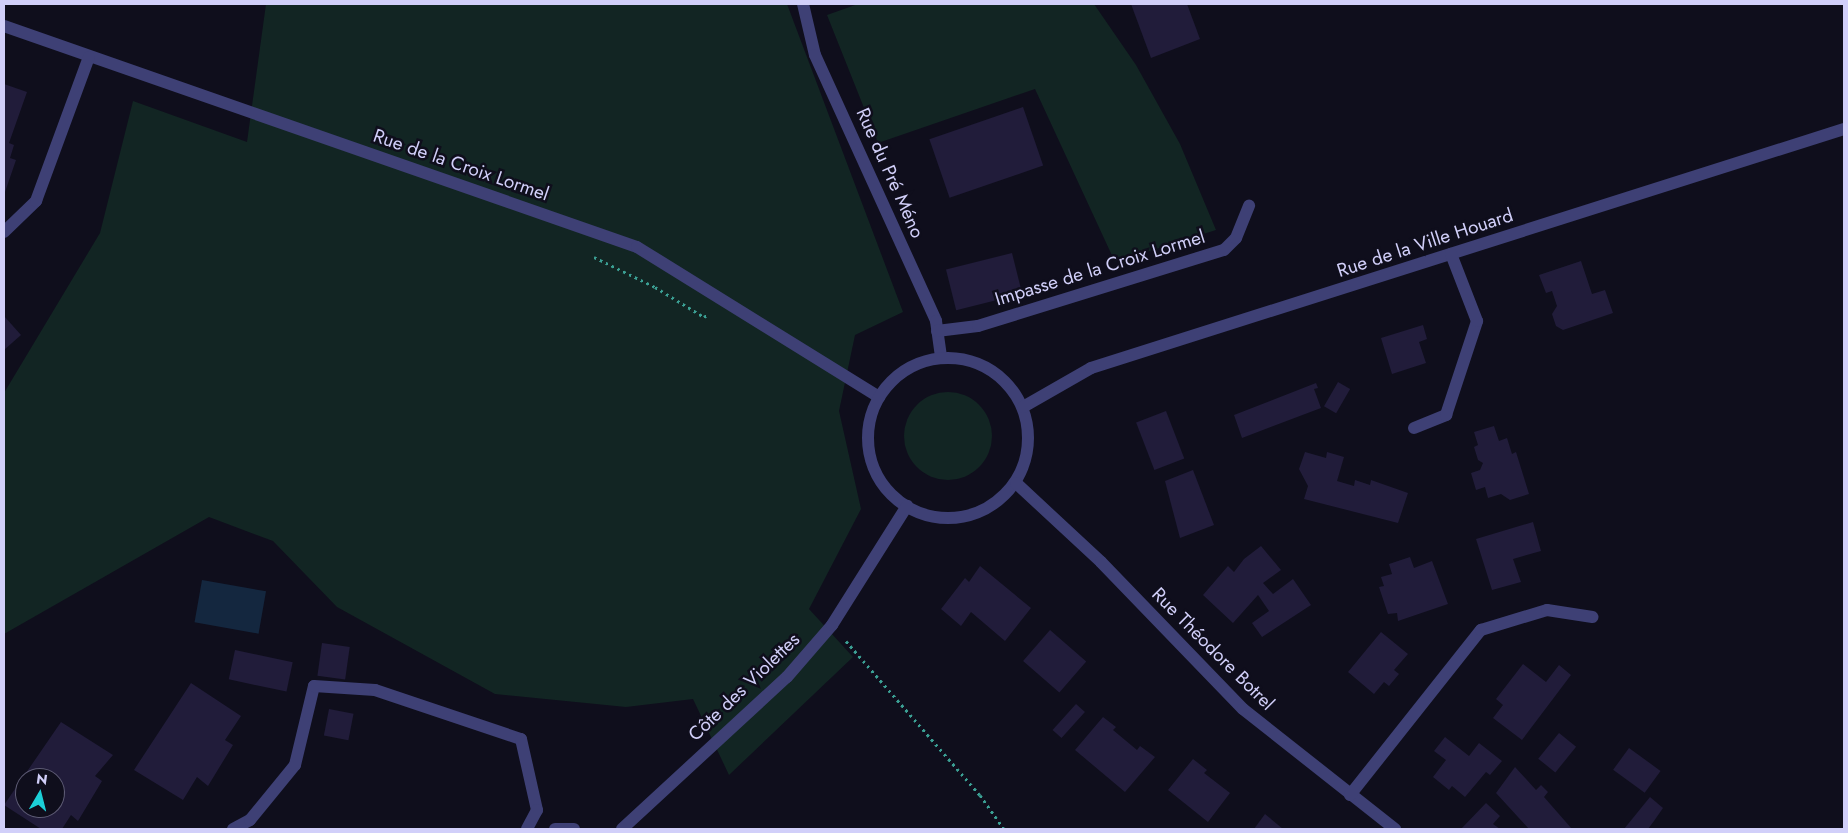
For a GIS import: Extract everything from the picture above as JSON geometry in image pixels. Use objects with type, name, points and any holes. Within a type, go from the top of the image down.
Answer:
[{"type":"street","name":"Rue du Pré Méno","points":[[802,4],[815,55],[936,320],[941,358]]},
{"type":"street","name":"Rue de la Croix Lormel","points":[[4,26],[637,247],[879,397]]},
{"type":"street","points":[[4,232],[36,201],[89,57]]},
{"type":"street","name":"Rue de la Ville Houard","points":[[1023,407],[1091,368],[1844,129]]},
{"type":"street","name":"Impasse de la Croix Lormel","points":[[937,331],[978,326],[1224,250],[1236,238],[1249,206]]},
{"type":"street","points":[[1414,428],[1446,414],[1477,321],[1451,254]]},
{"type":"street","points":[[941,358],[963,359],[988,368],[1008,385],[1023,407],[1029,433],[1026,459],[1016,483],[998,502],[976,514],[950,519],[925,515],[907,506],[883,486],[872,466],[868,443],[870,420],[879,397],[902,373],[916,364],[941,358]]},
{"type":"street","name":"Rue Théodore Botrel","points":[[1016,483],[1101,562],[1243,709],[1395,829]]},
{"type":"street","name":"Côte des Violettes","points":[[622,829],[787,677],[832,625],[907,506]]},
{"type":"street","points":[[1350,795],[1481,630],[1547,610],[1592,617]]},
{"type":"street","points":[[233,829],[250,820],[296,765],[314,686],[375,690],[521,739],[537,810],[527,829]]},
{"type":"street","points":[[554,829],[574,829]]},
{"type":"path","points":[[832,625],[980,795],[1004,829]]},
{"type":"green space","points":[[266,4],[787,4],[903,312],[855,335],[839,411],[861,509],[809,609],[853,657],[729,775],[693,699],[626,707],[495,694],[337,607],[273,541],[209,517],[4,634],[4,393],[100,233],[133,101],[247,142]]},
{"type":"green space","points":[[858,4],[1094,4],[1136,65],[1180,144],[1216,230],[1115,262],[1035,89],[878,143],[827,15]]},
{"type":"green space","points":[[948,392],[965,395],[979,405],[989,419],[992,436],[989,453],[979,467],[965,477],[948,480],[931,477],[917,467],[907,453],[904,436],[907,419],[917,405],[931,395]]},
{"type":"water","points":[[202,580],[266,591],[259,634],[195,622]]},
{"type":"building","points":[[1131,4],[1187,4],[1200,39],[1151,58]]},
{"type":"building","points":[[4,84],[27,92],[9,143],[14,145],[10,158],[16,160],[4,195]]},
{"type":"building","points":[[1023,107],[1043,166],[950,198],[929,139]]},
{"type":"building","points":[[1012,253],[1022,294],[956,310],[946,269]]},
{"type":"building","points":[[1581,261],[1592,294],[1605,290],[1613,313],[1563,330],[1556,326],[1552,314],[1557,306],[1552,291],[1546,293],[1539,275]]},
{"type":"building","points":[[4,316],[21,335],[4,350]]},
{"type":"building","points":[[1423,325],[1427,339],[1419,342],[1426,363],[1392,374],[1381,338]]},
{"type":"building","points":[[1338,382],[1350,389],[1336,413],[1324,406]]},
{"type":"building","points":[[1316,383],[1318,388],[1314,389],[1321,408],[1242,438],[1234,415]]},
{"type":"building","points":[[1166,411],[1184,459],[1154,470],[1136,422]]},
{"type":"building","points":[[1494,426],[1499,441],[1507,438],[1512,454],[1516,452],[1529,494],[1510,500],[1501,494],[1488,498],[1485,487],[1476,490],[1471,473],[1480,470],[1483,463],[1478,460],[1474,447],[1478,445],[1474,432]]},
{"type":"building","points":[[1305,452],[1326,458],[1327,452],[1344,457],[1337,481],[1354,486],[1355,480],[1370,485],[1371,480],[1408,493],[1398,523],[1304,499],[1308,486],[1299,469]]},
{"type":"building","points":[[1193,470],[1214,525],[1180,538],[1165,481]]},
{"type":"building","points":[[1533,522],[1541,551],[1513,559],[1521,582],[1492,590],[1476,539]]},
{"type":"building","points":[[1261,546],[1281,570],[1263,583],[1273,594],[1293,579],[1311,605],[1262,637],[1252,623],[1269,611],[1258,595],[1233,623],[1203,595],[1228,566],[1234,572],[1244,559]]},
{"type":"building","points":[[1410,557],[1414,568],[1432,561],[1448,604],[1398,621],[1397,613],[1388,614],[1379,587],[1384,586],[1381,577],[1392,574],[1389,564]]},
{"type":"building","points":[[980,566],[1031,608],[1005,641],[971,612],[961,626],[941,609],[965,578],[969,582]]},
{"type":"building","points":[[1050,630],[1086,661],[1059,692],[1023,661]]},
{"type":"building","points":[[1381,632],[1408,654],[1394,670],[1399,674],[1389,686],[1384,682],[1374,694],[1348,672]]},
{"type":"building","points":[[322,643],[350,647],[345,680],[317,676]]},
{"type":"building","points":[[235,650],[293,662],[286,692],[229,679]]},
{"type":"building","points":[[1523,664],[1546,682],[1559,665],[1571,675],[1522,740],[1493,718],[1503,705],[1496,699]]},
{"type":"building","points":[[191,683],[241,716],[225,740],[233,745],[208,786],[197,777],[183,800],[134,770]]},
{"type":"building","points":[[1076,704],[1085,712],[1061,738],[1053,730]]},
{"type":"building","points":[[329,709],[354,714],[348,740],[324,736]]},
{"type":"building","points":[[1103,717],[1116,727],[1113,730],[1137,750],[1140,746],[1155,757],[1125,792],[1075,750]]},
{"type":"building","points":[[61,722],[113,755],[95,776],[102,781],[78,821],[71,815],[62,829],[41,829],[24,818],[65,818],[65,768],[29,768]]},
{"type":"building","points":[[1559,733],[1576,747],[1555,772],[1538,759]]},
{"type":"building","points":[[1445,737],[1469,756],[1479,743],[1502,761],[1490,775],[1486,772],[1465,797],[1452,786],[1449,790],[1433,777],[1446,760],[1434,751]]},
{"type":"building","points":[[1629,748],[1661,771],[1645,793],[1613,770]]},
{"type":"building","points":[[1193,759],[1207,770],[1204,773],[1230,793],[1208,822],[1168,790]]},
{"type":"building","points":[[1515,767],[1536,790],[1541,785],[1548,792],[1544,797],[1572,829],[1529,829],[1496,793]]},
{"type":"building","points":[[15,789],[15,812],[4,805]]},
{"type":"building","points":[[1650,797],[1663,808],[1648,829],[1624,829]]},
{"type":"building","points":[[1486,803],[1500,816],[1493,824],[1500,829],[1461,829]]},
{"type":"building","points":[[1265,814],[1283,829],[1254,829]]}]
